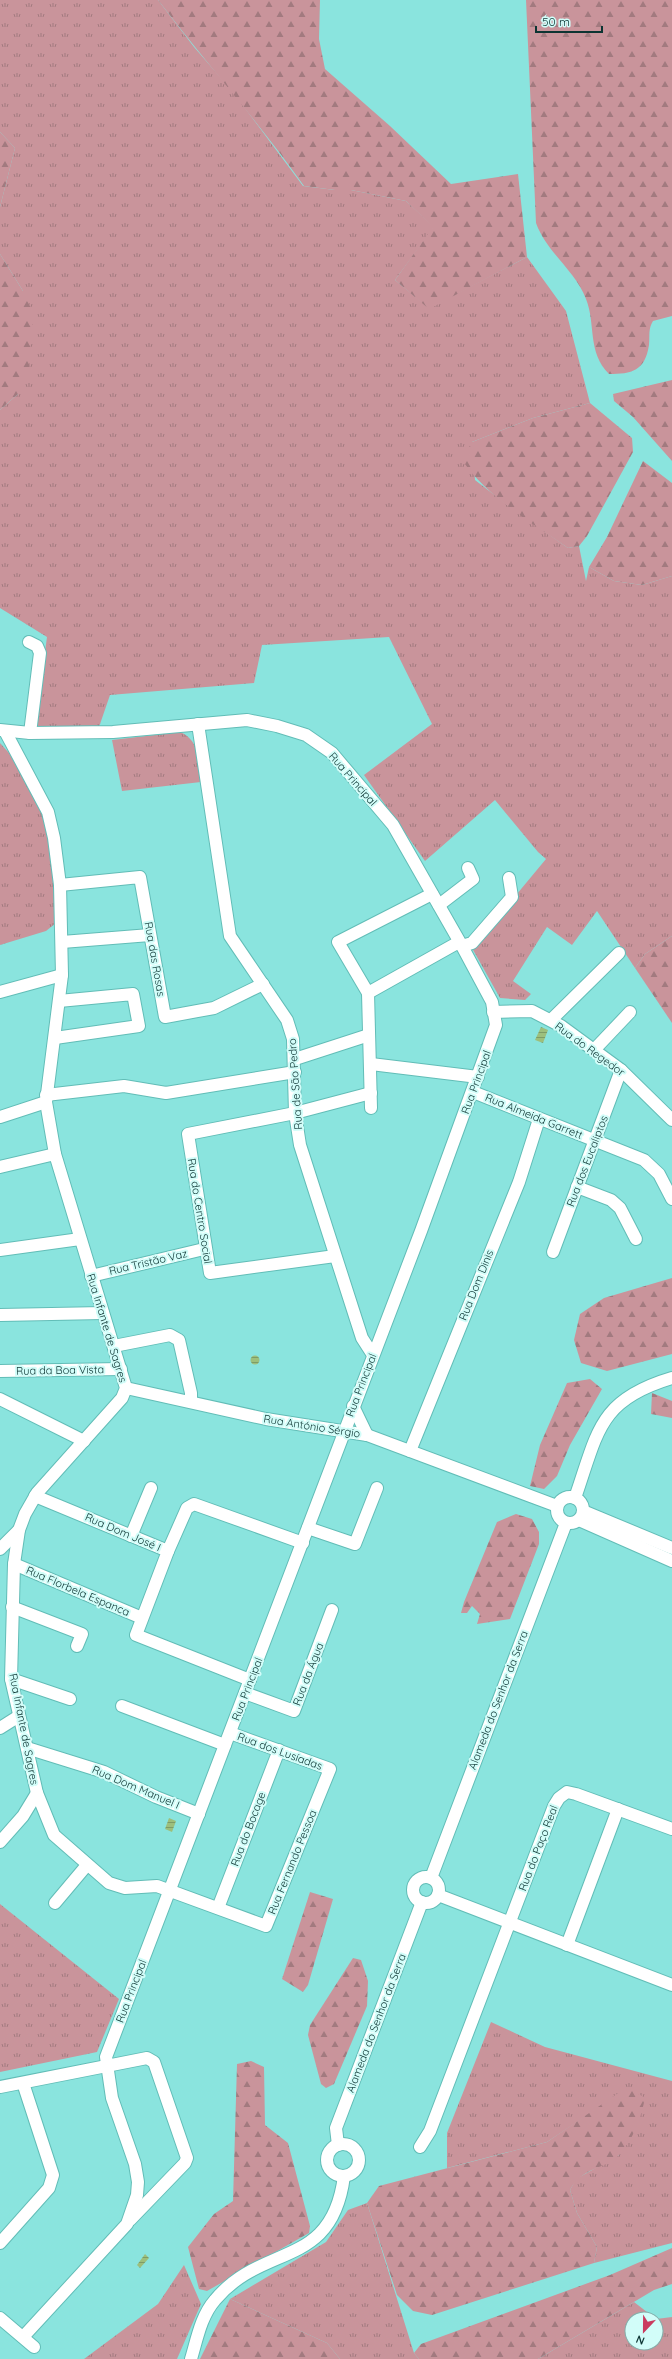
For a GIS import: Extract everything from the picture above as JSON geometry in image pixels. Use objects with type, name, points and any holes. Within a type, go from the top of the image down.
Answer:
[{"type":"street","points":[[29,642],[37,646],[40,653],[30,733]]},
{"type":"street","name":"Rua Principal","points":[[3,730],[30,733],[113,732],[248,720],[277,726],[306,735],[332,753],[393,825],[461,944],[492,1002],[496,1025],[473,1092],[353,1406],[303,1543],[106,2057],[112,2098],[135,2164],[138,2182],[137,2195],[127,2224],[23,2337]]},
{"type":"street","name":"Rua de São Pedro","points":[[198,724],[230,936],[288,1020],[293,1039],[295,1059],[296,1113],[300,1145],[362,1338],[373,1355]]},
{"type":"street","name":"Rua Infante de Sagres","points":[[3,730],[48,812],[54,838],[60,885],[62,975],[46,1099],[54,1154],[126,1388],[122,1398],[36,1496],[25,1514],[18,1530],[14,1564],[11,1679],[37,1793],[47,1821],[54,1835],[109,1883],[125,1888],[157,1886],[170,1890]]},
{"type":"street","points":[[439,906],[473,879],[468,868]]},
{"type":"street","name":"Rua das Rosas","points":[[60,885],[140,877],[165,1017],[214,1008],[263,984]]},
{"type":"street","points":[[368,993],[461,944],[472,943],[512,897],[509,878]]},
{"type":"street","points":[[371,1108],[368,993],[338,942],[432,894]]},
{"type":"street","points":[[62,942],[150,935]]},
{"type":"street","points":[[551,1020],[619,953]]},
{"type":"street","points":[[0,992],[62,975]]},
{"type":"street","points":[[55,1038],[139,1026],[133,994],[59,1001]]},
{"type":"street","name":"Rua do Regedor","points":[[493,1012],[532,1011],[551,1020],[621,1070],[672,1120]]},
{"type":"street","points":[[594,1050],[630,1012]]},
{"type":"street","points":[[295,1059],[369,1035]]},
{"type":"street","points":[[371,1064],[478,1077]]},
{"type":"street","name":"Rua dos Eucaliptos","points":[[553,1252],[621,1070]]},
{"type":"street","points":[[0,1117],[46,1099],[124,1086],[166,1093],[295,1072]]},
{"type":"street","name":"Rua Almeida Garrett","points":[[473,1092],[644,1160],[658,1174],[672,1199]]},
{"type":"street","points":[[296,1113],[371,1093]]},
{"type":"street","name":"Rua do Centro Social","points":[[296,1113],[188,1134],[204,1249],[210,1273],[335,1256]]},
{"type":"street","name":"Rua Dom Dinis","points":[[410,1451],[518,1182],[539,1119]]},
{"type":"street","points":[[0,1167],[54,1154]]},
{"type":"street","points":[[577,1187],[611,1200],[620,1208],[636,1239]]},
{"type":"street","points":[[0,1250],[80,1239]]},
{"type":"street","name":"Rua Tristão Vaz","points":[[91,1276],[204,1249]]},
{"type":"street","points":[[0,1315],[103,1313]]},
{"type":"street","points":[[114,1346],[170,1335],[179,1340],[191,1393],[191,1402]]},
{"type":"street","name":"Rua da Boa Vista","points":[[0,1371],[121,1369]]},
{"type":"street","points":[[575,1498],[593,1445],[605,1419],[633,1392],[672,1378]]},
{"type":"street","name":"Rua António Sérgio","points":[[126,1388],[266,1419],[344,1430],[367,1435],[557,1506]]},
{"type":"street","points":[[0,1399],[84,1442]]},
{"type":"street","points":[[353,1406],[367,1435]]},
{"type":"street","points":[[131,1536],[151,1488]]},
{"type":"street","points":[[308,1528],[355,1544],[377,1488]]},
{"type":"street","name":"Rua Dom José I","points":[[36,1496],[168,1551],[136,1635],[250,1680]]},
{"type":"street","points":[[564,1498],[575,1498],[580,1501],[581,1516],[575,1523],[566,1523],[558,1516],[557,1506],[564,1498]]},
{"type":"street","points":[[168,1551],[187,1508],[194,1504],[303,1543]]},
{"type":"street","points":[[581,1516],[672,1548]]},
{"type":"street","points":[[581,1516],[672,1561]]},
{"type":"street","name":"Alameda do Senhor da Serra","points":[[431,1878],[566,1523]]},
{"type":"street","points":[[0,1549],[18,1530]]},
{"type":"street","name":"Rua Florbela Espanca","points":[[14,1564],[142,1618]]},
{"type":"street","points":[[12,1607],[82,1634],[77,1646]]},
{"type":"street","name":"Rua da Água","points":[[245,1693],[294,1711],[332,1610]]},
{"type":"street","points":[[11,1679],[70,1699]]},
{"type":"street","points":[[122,1706],[225,1745]]},
{"type":"street","points":[[0,1728],[19,1716]]},
{"type":"street","name":"Rua dos Lusíadas","points":[[230,1733],[330,1769]]},
{"type":"street","name":"Rua Dom Manuel I","points":[[27,1748],[104,1772],[156,1797],[199,1814]]},
{"type":"street","name":"Rua do Bocage","points":[[218,1908],[279,1750]]},
{"type":"street","name":"Rua Fernando Pessoa","points":[[170,1890],[266,1926],[330,1769]]},
{"type":"street","name":"Rua do Paço Real","points":[[420,2147],[430,2132],[554,1806],[559,1798],[567,1792],[672,1829]]},
{"type":"street","points":[[0,1842],[23,1816],[37,1793]]},
{"type":"street","points":[[567,1945],[618,1809]]},
{"type":"street","points":[[23,1816],[47,1821]]},
{"type":"street","points":[[55,1903],[87,1865]]},
{"type":"street","points":[[421,1878],[431,1878],[438,1885],[438,1895],[431,1902],[422,1902],[414,1895],[414,1885],[421,1878]]},
{"type":"street","points":[[438,1895],[672,1985]]},
{"type":"street","name":"Alameda do Senhor da Serra","points":[[338,2145],[336,2128],[422,1902]]},
{"type":"street","points":[[0,2087],[147,2058],[154,2062],[187,2158],[186,2163],[127,2224]]},
{"type":"street","points":[[0,2243],[49,2188],[53,2175],[23,2083]]},
{"type":"street","points":[[338,2145],[349,2145],[358,2153],[359,2158],[355,2170],[344,2176],[332,2171],[329,2166],[329,2154],[338,2145]]},
{"type":"street","points":[[191,2359],[205,2316],[214,2301],[226,2288],[250,2270],[293,2252],[324,2230],[335,2214],[341,2198],[344,2176]]},
{"type":"street","points":[[138,2182],[144,2191],[155,2194]]},
{"type":"street","points":[[0,2318],[34,2347]]},
{"type":"green space","points":[[0,0],[158,0],[194,47],[233,92],[303,186],[335,190],[351,190],[406,201],[434,227],[395,280],[429,308],[527,257],[566,311],[590,403],[533,418],[472,442],[475,480],[568,548],[579,546],[586,581],[589,567],[614,581],[642,585],[672,576],[672,936],[645,954],[635,968],[597,911],[572,945],[547,927],[513,981],[531,994],[525,1000],[500,998],[472,948],[546,859],[538,852],[495,800],[425,861],[364,775],[432,724],[389,637],[262,645],[254,683],[110,695],[99,727],[35,726],[47,637],[0,608],[0,410],[18,394],[23,291],[0,254],[0,207],[15,148],[0,132]]},
{"type":"green space","points":[[158,0],[320,0],[319,39],[325,69],[390,126],[451,184],[518,174],[527,257],[429,309],[395,280],[433,227],[406,201],[351,190],[335,190],[304,186],[269,138]]},
{"type":"green space","points":[[526,0],[672,0],[672,316],[653,321],[650,327],[647,354],[641,366],[631,372],[609,374],[602,365],[595,347],[591,318],[586,299],[575,279],[541,234],[536,223]]},
{"type":"green space","points":[[0,132],[15,148],[0,207]]},
{"type":"green space","points":[[0,254],[23,291],[33,313],[29,367],[18,394],[0,410]]},
{"type":"green space","points":[[672,380],[672,461],[633,417],[614,401],[613,394]]},
{"type":"green space","points":[[590,403],[632,438],[633,452],[587,536],[579,546],[568,548],[497,498],[484,486],[462,460],[472,442],[533,418]]},
{"type":"green space","points":[[643,461],[672,483],[672,576],[642,585],[614,581],[589,567],[607,537]]},
{"type":"green space","points":[[180,732],[192,741],[195,747],[199,760],[201,782],[122,791],[112,740]]},
{"type":"green space","points":[[0,743],[9,753],[41,810],[50,842],[56,923],[46,931],[0,945]]},
{"type":"green space","points":[[672,936],[672,1023],[635,968],[645,954]]},
{"type":"green space","points":[[672,1278],[672,1354],[607,1371],[581,1363],[574,1340],[580,1314],[604,1298]]},
{"type":"green space","points":[[590,1379],[602,1389],[570,1445],[557,1476],[544,1489],[530,1486],[540,1445],[567,1383]]},
{"type":"green space","points":[[652,1393],[672,1401],[672,1418],[651,1414]]},
{"type":"green space","points":[[516,1514],[532,1519],[539,1532],[539,1544],[510,1619],[477,1624],[480,1614],[472,1606],[467,1613],[461,1613],[464,1602],[497,1522]]},
{"type":"green space","points":[[310,1892],[333,1899],[308,1985],[303,1992],[282,1979]]},
{"type":"green space","points":[[0,1904],[119,1999],[97,2052],[0,2072]]},
{"type":"green space","points":[[353,1958],[361,1960],[368,1981],[367,2006],[334,2084],[326,2088],[321,2084],[308,2035],[310,2025]]},
{"type":"green space","points":[[491,2022],[545,2047],[672,2081],[672,2243],[594,2263],[597,2247],[577,2213],[570,2190],[576,2179],[619,2155],[628,2088],[547,2142],[447,2168],[447,2133]]},
{"type":"green space","points":[[251,2061],[264,2067],[265,2125],[288,2143],[310,2226],[309,2233],[207,2291],[199,2289],[188,2247],[214,2214],[233,2201],[237,2064]]},
{"type":"green space","points":[[627,2087],[645,2098],[639,2121],[632,2136],[619,2155],[607,2164],[581,2177],[570,2190],[577,2213],[597,2247],[594,2263],[432,2315],[413,2311],[397,2295],[367,2203],[379,2186],[547,2142]]},
{"type":"green space","points":[[367,2203],[414,2353],[419,2359],[340,2359],[327,2343],[230,2299],[326,2242],[348,2210]]},
{"type":"green space","points":[[672,2248],[672,2284],[654,2290],[538,2359],[419,2359],[414,2353],[421,2344],[610,2275]]},
{"type":"green space","points":[[184,2265],[201,2304],[177,2359],[84,2359],[158,2304]]},
{"type":"green space","points":[[230,2299],[327,2343],[340,2359],[200,2359]]},
{"type":"green space","points":[[634,2302],[646,2311],[624,2311],[624,2351],[664,2351],[664,2318],[672,2317],[672,2359],[538,2359]]},
{"type":"shaded area","points":[[541,1027],[548,1030],[543,1043],[535,1040]]},
{"type":"shaded area","points":[[255,1355],[260,1360],[255,1365],[250,1360]]},
{"type":"shaded area","points":[[169,1818],[176,1821],[172,1832],[165,1829]]},
{"type":"shaded area","points":[[145,2254],[149,2258],[140,2268],[137,2265]]}]
